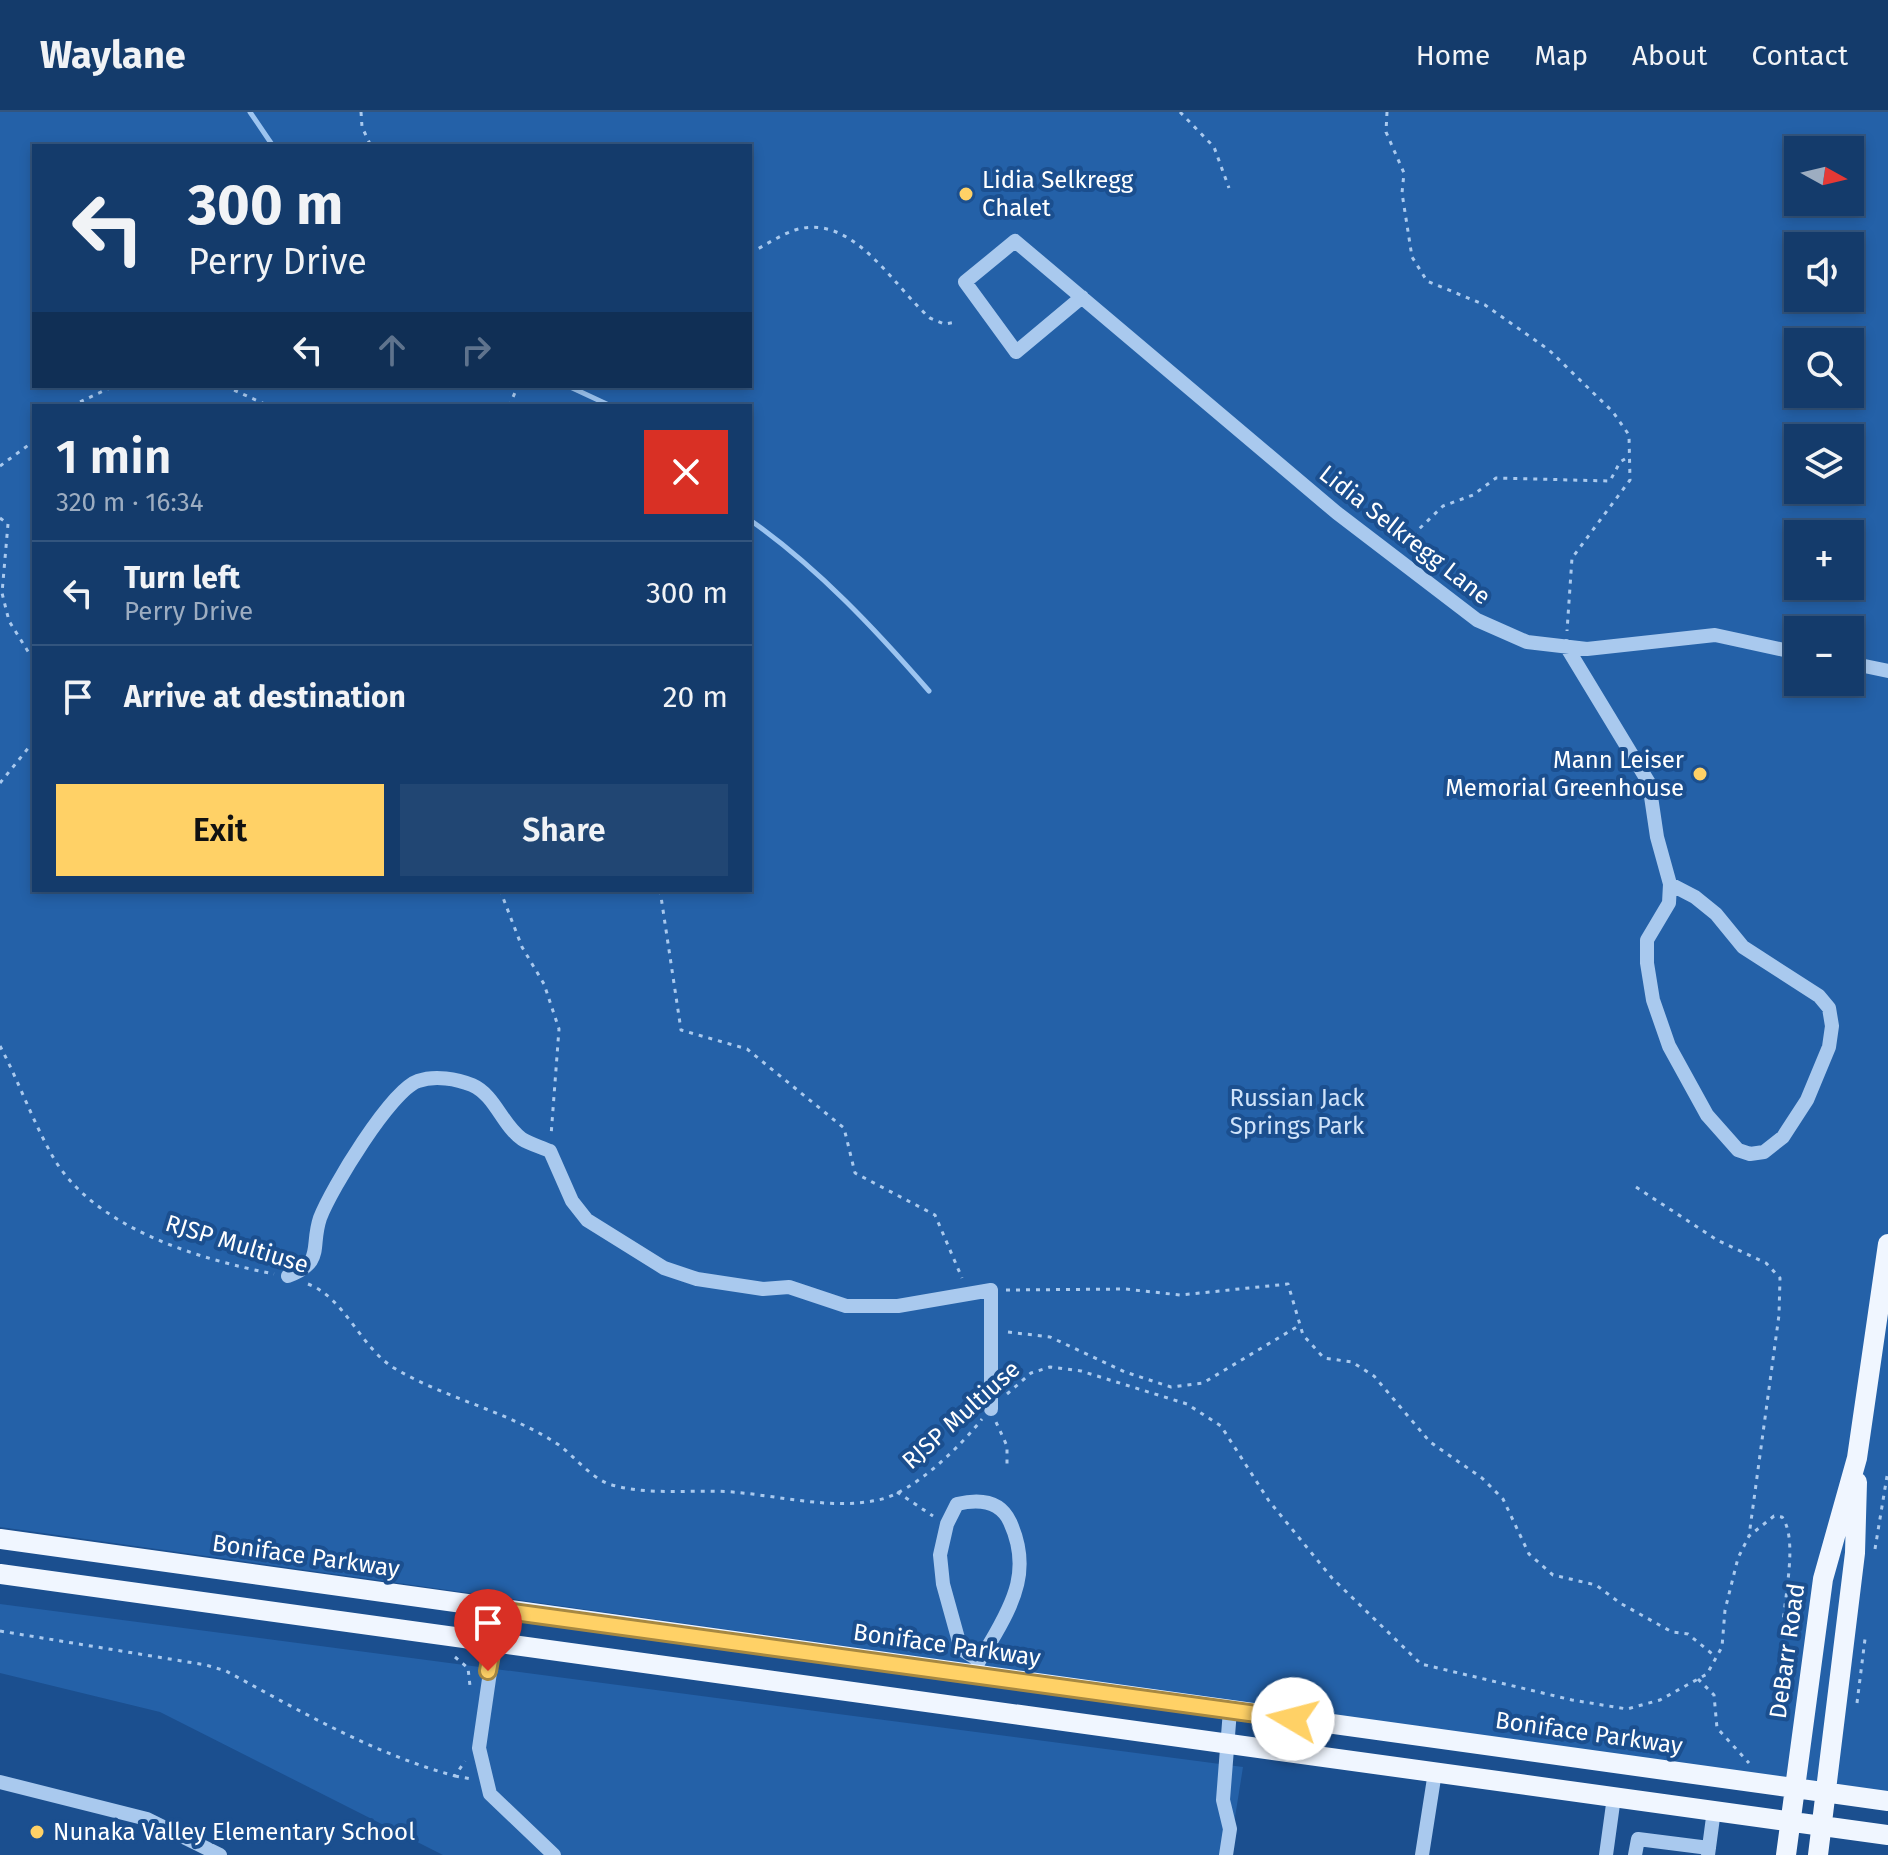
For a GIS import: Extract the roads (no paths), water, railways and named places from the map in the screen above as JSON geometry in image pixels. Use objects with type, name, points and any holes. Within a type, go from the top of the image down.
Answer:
[{"type":"main road","name":"DeBarr Road","points":[[1818,1855],[1855,1553],[1857,1458],[1888,1244]]},
{"type":"main road","name":"DeBarr Road","points":[[1786,1855],[1823,1579],[1857,1458]]},
{"type":"main road","name":"Boniface Parkway","points":[[0,1539],[499,1610],[976,1667],[1230,1710],[1888,1801]]},
{"type":"main road","points":[[0,1574],[1888,1835]]},
{"type":"street","name":"Lidia Selkregg Lane","points":[[1086,301],[1016,352],[965,282],[1015,241],[1337,513],[1477,620],[1527,642],[1587,649],[1715,635],[1784,650]]},
{"type":"street","points":[[1566,646],[1649,783],[1657,837],[1670,884],[1669,903],[1647,940],[1653,1000],[1669,1046],[1707,1115],[1738,1150],[1750,1154],[1764,1152],[1783,1137],[1807,1100],[1829,1047],[1832,1026],[1829,1008],[1819,996],[1743,947],[1716,914],[1695,897],[1670,884]]},
{"type":"street","points":[[1864,666],[1888,671]]},
{"type":"street","points":[[288,1276],[304,1270],[316,1256],[319,1221],[336,1184],[400,1093],[416,1081],[437,1077],[471,1085],[483,1092],[520,1138],[550,1151],[572,1201],[587,1220],[664,1268],[697,1279],[763,1289],[789,1287],[846,1306],[898,1306],[991,1290],[991,1409]]},
{"type":"street","points":[[973,1500],[993,1503],[1006,1514],[1022,1560],[1012,1600],[976,1667],[961,1649],[950,1618],[940,1555],[947,1524],[957,1504],[973,1500]]},
{"type":"street","points":[[499,1610],[479,1748],[490,1794],[554,1855]]},
{"type":"street","points":[[1226,1855],[1230,1829],[1223,1800],[1225,1743],[1230,1710]]},
{"type":"street","points":[[1422,1855],[1435,1772]]},
{"type":"street","points":[[0,1782],[147,1819],[220,1855]]},
{"type":"street","points":[[1606,1855],[1614,1797]]},
{"type":"street","points":[[1635,1855],[1638,1839],[1709,1852],[1714,1810]]},
{"type":"waterway","points":[[250,112],[272,144]]},
{"type":"waterway","points":[[572,388],[607,404]]},
{"type":"waterway","points":[[752,522],[799,558],[845,600],[929,691]]},
{"type":"place","name":"Lidia Selkregg Chalet","points":[[966,194]]},
{"type":"place","name":"Mann Leiser Memorial Greenhouse","points":[[1700,774]]},
{"type":"place","name":"Nunaka Valley Elementary School","points":[[37,1832]]},
{"type":"park label","name":"Russian Jack Springs Park","points":[[1297,1112]]}]
